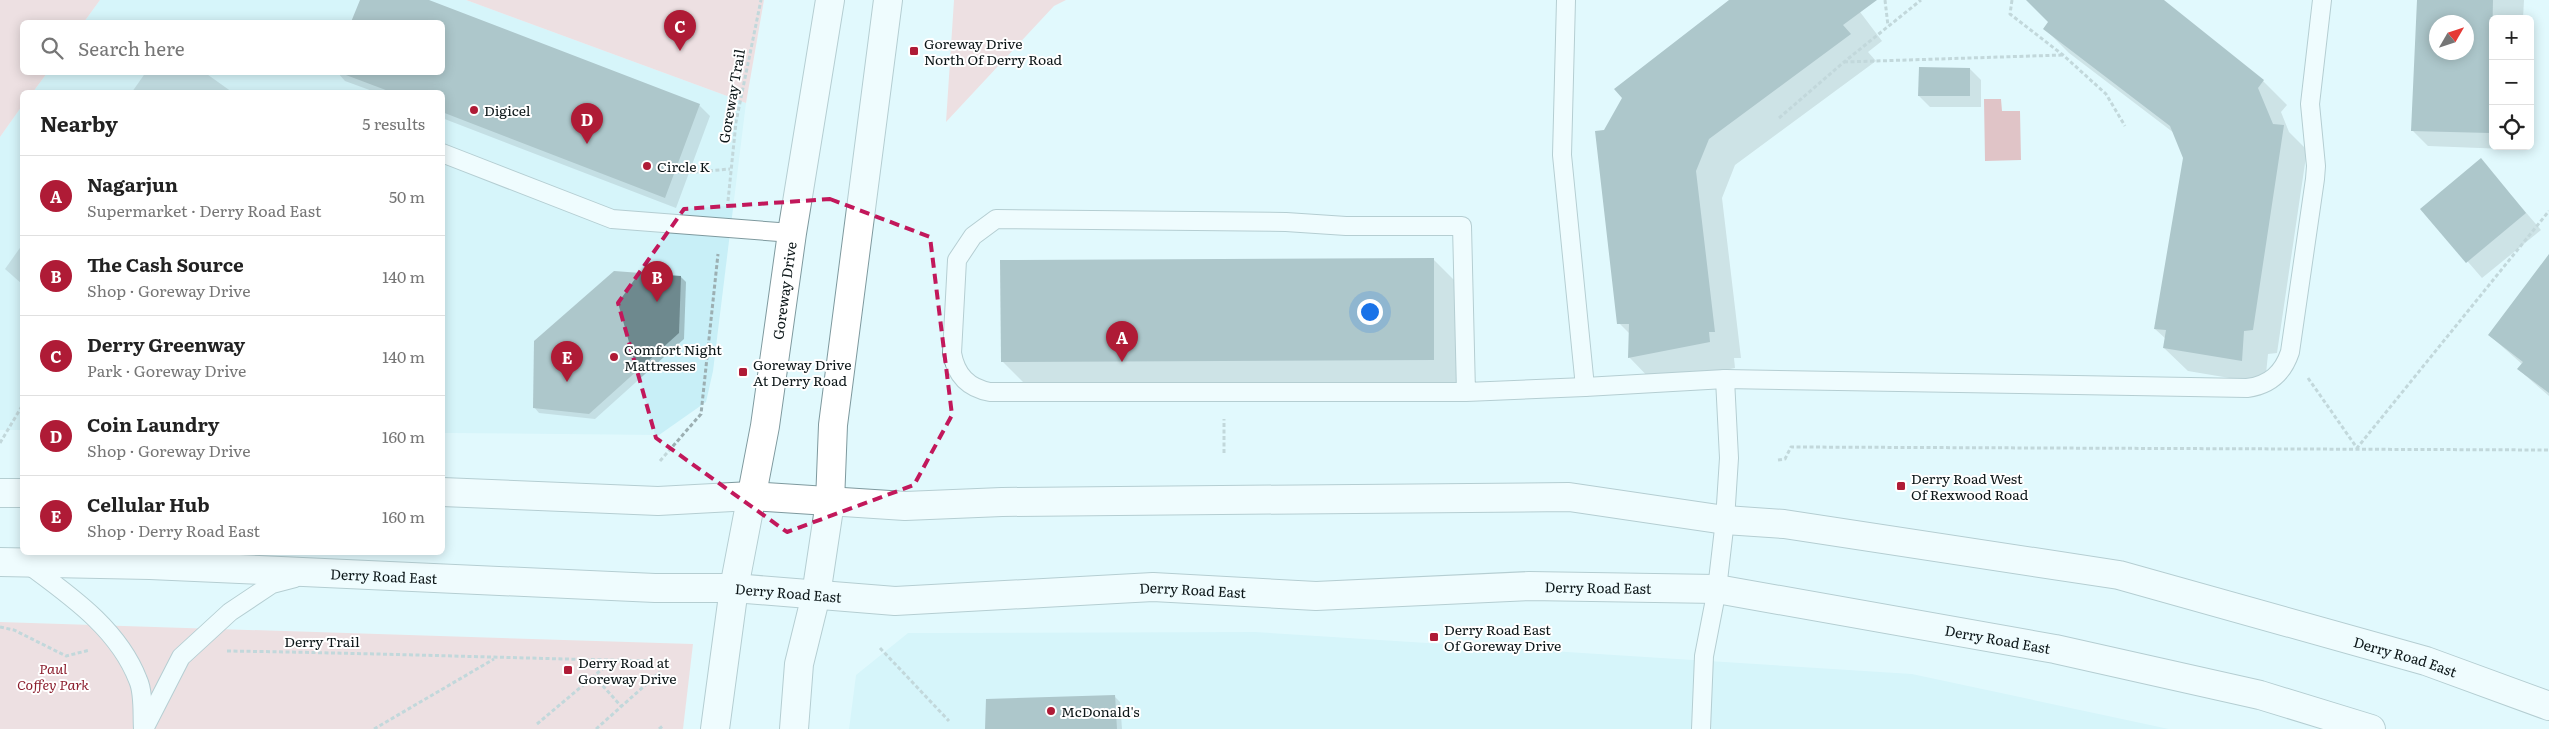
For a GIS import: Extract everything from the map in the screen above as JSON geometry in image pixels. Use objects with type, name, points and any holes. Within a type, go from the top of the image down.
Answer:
[{"type":"main road","name":"Goreway Drive","points":[[715,729],[734,588],[765,426],[792,233],[830,0]]},
{"type":"main road","points":[[794,729],[800,664],[816,594],[830,502],[833,425],[888,0]]},
{"type":"main road","name":"Derry Road East","points":[[445,492],[658,501],[751,496],[905,506],[1002,502],[1569,497],[1725,520],[1784,524],[2119,575],[2426,661],[2549,706]]},
{"type":"main road","name":"Derry Road East","points":[[13,562],[151,559],[315,574],[655,588],[734,588],[895,601],[1153,587],[1316,596],[1529,586],[1717,589],[2055,649],[2260,695],[2371,729]]},
{"type":"lane","points":[[1566,0],[1562,155],[1585,387]]},
{"type":"lane","points":[[1466,392],[1462,226],[1346,226],[1286,222],[996,219],[973,236],[957,260],[952,353],[954,365],[960,375],[978,390],[990,392],[1466,392],[1725,379],[2247,388],[2261,386],[2274,378],[2285,366],[2290,352],[2316,179],[2316,154],[2310,104],[2322,0]]},
{"type":"lane","points":[[445,154],[612,219],[792,233]]},
{"type":"lane","points":[[1702,729],[1704,656],[1717,589],[1725,520],[1729,458],[1725,379]]},
{"type":"lane","points":[[13,562],[82,605],[118,643],[139,681],[144,729]]},
{"type":"lane","points":[[144,729],[181,658],[230,612],[272,584],[315,574]]},
{"type":"path","name":"Goreway Trail","points":[[728,197],[736,122],[761,0]]},
{"type":"path","points":[[1885,0],[1888,26]]},
{"type":"path","points":[[1779,118],[1844,62],[1921,0]]},
{"type":"path","points":[[2012,0],[2010,14],[2063,55],[2106,94],[2126,126]]},
{"type":"path","points":[[1844,62],[2063,55]]},
{"type":"path","points":[[683,173],[730,169]]},
{"type":"path","points":[[2357,448],[2549,211]]},
{"type":"path","points":[[660,461],[701,414],[720,245]]},
{"type":"path","points":[[2290,352],[2357,448]]},
{"type":"path","points":[[1224,391],[1224,453]]},
{"type":"path","points":[[0,443],[20,409]]},
{"type":"path","points":[[1778,460],[1784,458],[1791,447],[2549,450]]},
{"type":"path","points":[[0,627],[14,630],[66,656],[118,643]]},
{"type":"path","points":[[880,648],[949,722]]},
{"type":"path","name":"Derry Trail","points":[[188,651],[368,652],[495,658],[651,661]]},
{"type":"path","points":[[374,729],[495,658]]},
{"type":"path","points":[[537,724],[613,660]]},
{"type":"path","points":[[596,729],[660,672]]},
{"type":"path","points":[[594,676],[621,706]]},
{"type":"path","points":[[659,729],[664,725]]},
{"type":"highlighted area","points":[[830,199],[930,237],[952,415],[914,485],[787,532],[656,438],[618,303],[684,209]]},
{"type":"shaded area","points":[[100,0],[466,0],[746,103],[713,371],[706,402],[659,435],[445,433],[445,90],[34,90],[46,75],[445,75],[445,20],[85,20]]},
{"type":"shaded area","points":[[1984,99],[2001,99],[2002,111],[2020,111],[2021,160],[1985,161]]},
{"type":"shaded area","points":[[20,109],[20,430],[0,430],[0,137]]},
{"type":"shaded area","points":[[1255,632],[1912,674],[2169,729],[849,729],[856,675],[908,633]]},
{"type":"green space","points":[[0,0],[100,0],[85,20],[20,20],[20,75],[46,75],[34,90],[20,90],[20,109],[0,137]]},
{"type":"green space","points":[[466,0],[764,0],[746,103]]},
{"type":"green space","points":[[954,0],[1066,0],[1054,6],[946,122]]},
{"type":"green space","name":"Paul Coffey Park","points":[[0,622],[693,644],[683,729],[0,729]]},
{"type":"building","points":[[360,0],[429,0],[700,104],[665,198],[445,113],[445,90],[386,90],[346,75],[445,75],[445,20],[352,20]]},
{"type":"building","points":[[1729,0],[1877,0],[1843,25],[1851,34],[1709,139],[1696,171],[1715,332],[1709,332],[1710,342],[1628,358],[1629,324],[1617,324],[1595,131],[1604,130],[1622,98],[1614,89]]},
{"type":"building","points":[[2026,0],[2164,0],[2264,80],[2258,88],[2273,124],[2284,125],[2253,330],[2244,331],[2242,361],[2163,348],[2166,330],[2154,329],[2183,158],[2170,126],[2043,29],[2048,22]]},
{"type":"building","points":[[2417,0],[2493,0],[2493,15],[2489,15],[2489,133],[2411,131]]},
{"type":"building","points":[[1919,67],[1970,68],[1970,96],[1918,96]]},
{"type":"building","points":[[2481,158],[2526,213],[2466,263],[2420,209]]},
{"type":"building","points":[[2549,254],[2549,393],[2517,369],[2523,362],[2488,335]]},
{"type":"building","points":[[1434,258],[1434,360],[1001,362],[1000,260]]},
{"type":"building","points":[[614,271],[681,276],[679,333],[589,414],[533,408],[534,341]]},
{"type":"building","name":"McDonald's","points":[[1115,695],[1117,729],[985,729],[986,699]]},
{"type":"place","name":"Derry Greenway","points":[[680,51]]},
{"type":"place","name":"Goreway Drive North Of Derry Road","points":[[914,51]]},
{"type":"place","name":"Digicel","points":[[474,110]]},
{"type":"place","name":"Coin Laundry","points":[[587,144]]},
{"type":"place","name":"Circle K","points":[[647,166]]},
{"type":"place","name":"The Cash Source","points":[[657,302]]},
{"type":"place","name":"Comfort Night Mattresses","points":[[614,357]]},
{"type":"place","name":"Nagarjun","points":[[1122,362]]},
{"type":"place","name":"Goreway Drive At Derry Road","points":[[743,372]]},
{"type":"place","name":"Cellular Hub","points":[[567,382]]},
{"type":"place","name":"Derry Road West Of Rexwood Road","points":[[1901,486]]},
{"type":"place","name":"Derry Road East Of Goreway Drive","points":[[1434,637]]},
{"type":"place","name":"Derry Road at Goreway Drive","points":[[568,670]]},
{"type":"place","name":"McDonald's","points":[[1051,711]]}]
